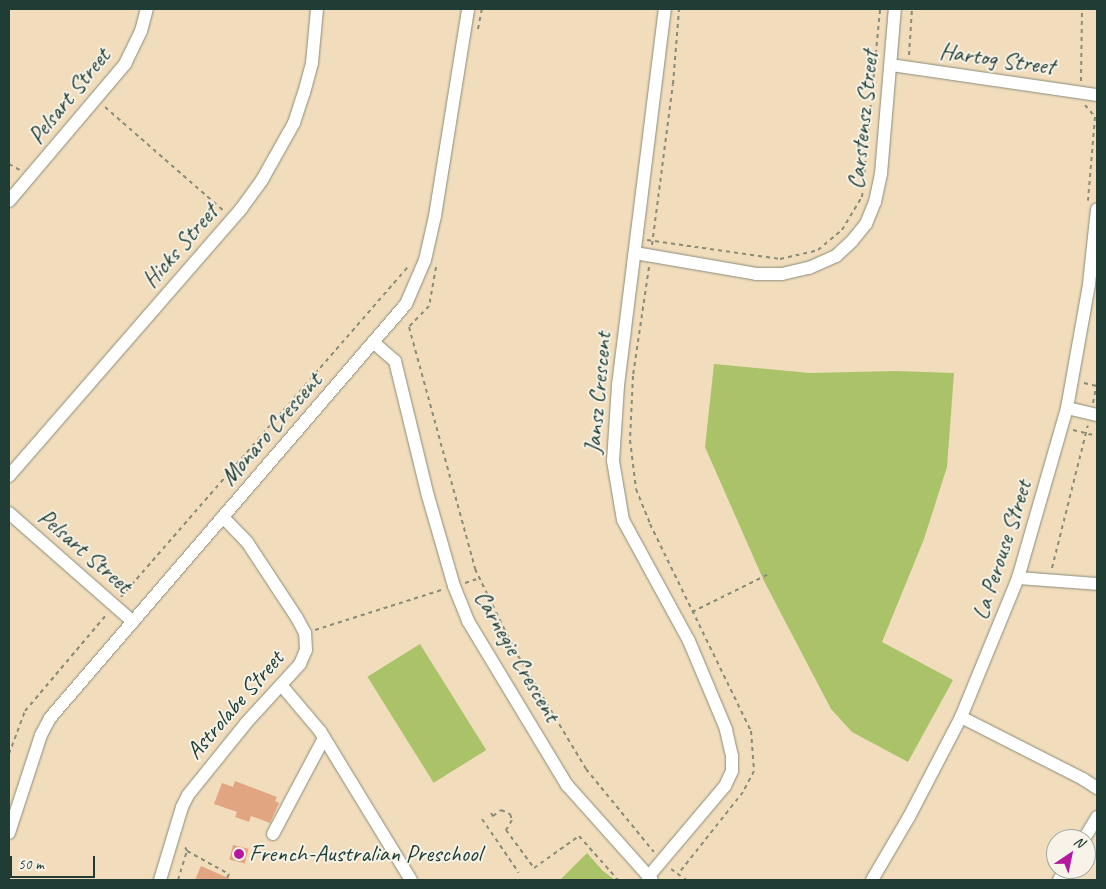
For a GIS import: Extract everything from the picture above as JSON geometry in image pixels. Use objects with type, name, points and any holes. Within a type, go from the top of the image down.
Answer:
[{"type":"street","name":"Pelsart Street","points":[[9,201],[125,64],[141,31],[147,9]]},
{"type":"street","name":"Hicks Street","points":[[9,476],[233,218],[262,180],[294,123],[312,64],[317,9]]},
{"type":"street","name":"Monaro Crescent","points":[[9,833],[41,735],[50,718],[406,304],[425,260],[446,152],[468,9]]},
{"type":"street","name":"Jansz Crescent","points":[[650,879],[660,861],[725,786],[732,771],[732,756],[726,729],[689,641],[624,520],[617,494],[613,461],[614,419],[665,9]]},
{"type":"street","name":"Carstensz Street","points":[[635,253],[765,274],[782,274],[809,268],[836,256],[866,224],[875,202],[881,174],[895,9]]},
{"type":"street","name":"Hartog Street","points":[[891,65],[1097,95]]},
{"type":"street","name":"La Perouse Street","points":[[872,880],[909,817],[961,717],[1018,578],[1067,408],[1089,284],[1093,206]]},
{"type":"street","name":"Carnegie Crescent","points":[[373,342],[395,361],[428,496],[454,586],[468,621],[567,785],[650,879]]},
{"type":"street","points":[[1067,408],[1094,414]]},
{"type":"street","name":"Pelsart Street","points":[[9,513],[133,622]]},
{"type":"street","name":"Astrolabe Street","points":[[160,880],[182,807],[188,795],[246,723],[282,686],[303,658],[305,633],[257,555],[240,533],[223,517]]},
{"type":"street","points":[[1018,578],[1097,584]]},
{"type":"street","points":[[282,686],[299,704],[324,738],[411,880]]},
{"type":"street","points":[[961,717],[1097,788]]},
{"type":"street","points":[[274,834],[324,738]]},
{"type":"street","points":[[1090,829],[1097,817]]},
{"type":"path","points":[[476,38],[482,9]]},
{"type":"path","points":[[678,874],[743,792],[754,771],[751,731],[650,524],[636,489],[630,440],[633,376],[651,256],[673,84],[679,9]]},
{"type":"path","points":[[636,238],[780,259],[818,250],[842,230],[862,197],[880,9]]},
{"type":"path","points":[[909,67],[912,9]]},
{"type":"path","points":[[1082,9],[1081,92],[1083,104],[1095,117],[1093,206]]},
{"type":"path","points":[[95,99],[233,218]]},
{"type":"path","points":[[437,258],[429,306],[409,327],[473,560],[480,578],[514,649],[586,769],[660,861],[686,880]]},
{"type":"path","points":[[9,754],[25,711],[114,605],[414,260]]},
{"type":"path","points":[[1049,580],[1085,433],[1094,414],[1097,382]]},
{"type":"path","points":[[1062,428],[1097,436]]},
{"type":"path","points":[[692,612],[767,575]]},
{"type":"path","points":[[305,633],[480,578]]},
{"type":"path","points":[[491,813],[494,816],[501,810],[510,814],[512,820],[506,830],[534,868],[578,836],[618,880]]},
{"type":"path","points":[[482,819],[519,873]]},
{"type":"path","points":[[187,851],[229,874],[226,880]]},
{"type":"green space","points":[[714,364],[810,373],[895,371],[954,373],[947,467],[924,539],[882,642],[953,680],[908,762],[852,732],[831,709],[764,581],[705,447]]},
{"type":"green space","points":[[420,644],[486,750],[434,783],[367,677]]},
{"type":"green space","points":[[587,853],[603,871],[615,880],[560,880]]},
{"type":"building","points":[[235,781],[277,797],[275,801],[279,803],[270,823],[251,816],[249,822],[235,817],[237,812],[214,804],[222,783],[233,787]]},
{"type":"building","points":[[233,845],[249,849],[245,863],[229,860]]},
{"type":"building","points":[[201,866],[210,870],[233,880],[195,880]]},
{"type":"place","name":"French-Australian Preschool","points":[[239,854]]}]
